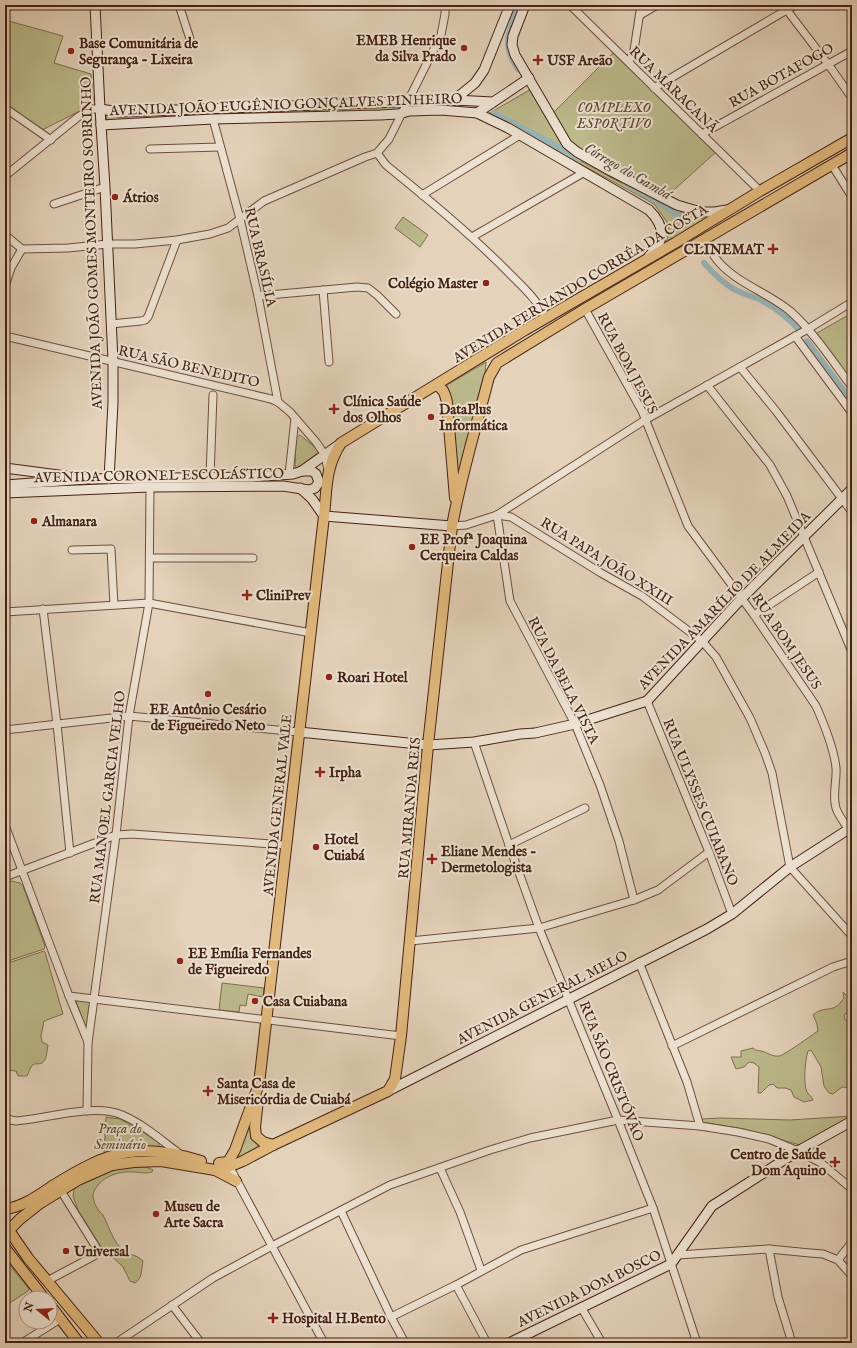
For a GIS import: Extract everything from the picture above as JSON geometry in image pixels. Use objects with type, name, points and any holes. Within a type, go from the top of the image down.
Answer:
[{"type":"main road","name":"AVENIDA FERNANDO CORRÊA DA COSTA","points":[[341,443],[546,318],[644,262],[760,191],[852,138]]},
{"type":"main road","name":"AVENIDA FERNANDO CORRÊA DA COSTA","points":[[456,507],[488,377],[497,363],[585,309],[852,153]]},
{"type":"main road","points":[[436,385],[441,388],[445,394],[447,402],[456,507]]},
{"type":"main road","name":"AVENIDA GENERAL VALE","points":[[222,1166],[228,1162],[235,1150],[259,1084],[328,474],[333,458],[341,443]]},
{"type":"main road","name":"RUA MIRANDA REIS","points":[[388,1091],[395,1079],[401,1036],[428,745],[452,526],[456,507]]},
{"type":"main road","points":[[259,1084],[255,1127],[256,1136],[263,1142],[273,1145]]},
{"type":"main road","name":"AVENIDA GENERAL MELO","points":[[222,1166],[273,1145],[388,1091]]},
{"type":"main road","points":[[5,1210],[20,1206],[79,1170],[109,1156],[135,1151],[162,1157],[222,1166]]},
{"type":"main road","points":[[99,1343],[6,1230],[39,1204],[78,1180],[112,1166],[162,1157],[183,1156],[222,1166],[236,1181]]},
{"type":"main road","points":[[5,1248],[38,1290]]},
{"type":"main road","points":[[58,1316],[79,1343]]},
{"type":"street","name":"AVENIDA JOÃO GOMES MONTEIRO SOBRINHO","points":[[95,5],[113,361],[113,408],[109,479]]},
{"type":"street","points":[[179,5],[191,42]]},
{"type":"street","points":[[5,235],[22,249],[135,244],[177,240],[210,234],[228,228],[264,201],[377,153],[389,139],[441,35],[445,5]]},
{"type":"street","points":[[454,100],[475,83],[484,70],[510,5]]},
{"type":"street","points":[[526,5],[512,45],[519,63],[530,78],[564,140],[571,148],[611,171],[683,208],[708,212],[731,210]]},
{"type":"street","name":"RUA MARACANÃ","points":[[570,5],[760,191]]},
{"type":"street","points":[[629,62],[634,50],[641,5]]},
{"type":"street","points":[[640,15],[657,5]]},
{"type":"street","points":[[654,88],[784,7],[795,5]]},
{"type":"street","points":[[784,7],[852,98]]},
{"type":"street","name":"RUA BOTAFOGO","points":[[702,134],[852,51]]},
{"type":"street","points":[[477,113],[530,78]]},
{"type":"street","name":"AVENIDA JOÃO EUGÊNIO GONÇALVES PINHEIRO","points":[[100,109],[120,112],[454,100],[493,102]]},
{"type":"street","points":[[5,108],[50,140]]},
{"type":"street","points":[[5,176],[86,111],[91,109],[100,109]]},
{"type":"street","name":"AVENIDA JOÃO EUGÊNIO GONÇALVES PINHEIRO","points":[[101,125],[213,119],[380,115],[410,111],[441,110],[477,113],[520,135],[583,173],[643,206],[656,218],[662,232],[661,241],[658,247],[644,262]]},
{"type":"street","name":"RUA BRASÍLIA","points":[[213,119],[240,219],[258,296],[278,402]]},
{"type":"street","points":[[422,194],[520,135]]},
{"type":"street","points":[[150,149],[220,146]]},
{"type":"street","points":[[377,153],[386,165],[422,194],[497,260],[525,289],[540,307],[546,318]]},
{"type":"street","points":[[832,164],[852,197]]},
{"type":"street","points":[[472,237],[583,173]]},
{"type":"street","points":[[54,204],[105,187]]},
{"type":"street","points":[[111,324],[141,321],[148,317],[177,240]]},
{"type":"street","points":[[5,286],[11,268],[22,249]]},
{"type":"street","points":[[714,256],[725,269],[760,293],[777,301],[808,329],[852,387]]},
{"type":"street","points":[[258,296],[357,287],[368,288],[396,314]]},
{"type":"street","points":[[322,290],[329,362]]},
{"type":"street","points":[[324,516],[452,526],[466,525],[497,515],[645,420],[808,329],[852,302]]},
{"type":"street","name":"RUA BOM JESUS","points":[[585,309],[642,411],[688,526],[742,598],[816,706],[823,721],[836,768],[834,790],[836,808],[850,828]]},
{"type":"street","name":"RUA SÃO BENEDITO","points":[[5,336],[265,397],[278,402],[295,418],[325,455]]},
{"type":"street","points":[[795,336],[852,413]]},
{"type":"street","points":[[740,367],[776,411],[852,512]]},
{"type":"street","points":[[707,385],[770,465],[787,496],[852,652]]},
{"type":"street","points":[[210,477],[213,395]]},
{"type":"street","points":[[289,474],[295,418]]},
{"type":"street","name":"AVENIDA FERNANDO CORRÊA DA COSTA","points":[[325,455],[341,443]]},
{"type":"street","points":[[325,455],[328,474]]},
{"type":"street","name":"AVENIDA CORONEL ESCOLÁSTICO","points":[[5,484],[87,479],[252,477],[289,474],[302,471],[325,455]]},
{"type":"street","name":"AVENIDA CORONEL ESCOLÁSTICO","points":[[5,468],[87,479]]},
{"type":"street","points":[[299,488],[313,489],[319,482],[319,478],[314,472],[302,471]]},
{"type":"street","points":[[74,490],[105,484],[109,479]]},
{"type":"street","name":"AVENIDA CORONEL ESCOLÁSTICO","points":[[5,493],[150,487],[283,486],[299,488],[312,499],[324,516]]},
{"type":"street","name":"RUA MANOEL GARCIA VELHO","points":[[87,1111],[88,1043],[116,835],[129,716],[149,603],[150,487]]},
{"type":"street","name":"AVENIDA AMARÍLIO DE ALMEIDA","points":[[299,732],[428,745],[474,742],[520,734],[535,733],[574,724],[647,701],[742,598],[852,489]]},
{"type":"street","name":"RUA PAPA JOÃO XXIII","points":[[497,515],[511,517],[601,573],[642,596],[702,641],[716,658],[750,718],[765,754],[772,772],[790,867]]},
{"type":"street","name":"RUA DA BELA VISTA","points":[[497,515],[510,601],[574,724],[602,792],[619,841],[634,900]]},
{"type":"street","points":[[72,550],[110,549],[114,605]]},
{"type":"street","points":[[150,558],[253,558]]},
{"type":"street","points":[[754,615],[819,572]]},
{"type":"street","points":[[5,612],[149,603],[311,633]]},
{"type":"street","points":[[42,609],[57,724],[70,853]]},
{"type":"street","name":"RUA ULYSSES CUIABANO","points":[[647,701],[732,914]]},
{"type":"street","points":[[5,730],[129,716],[299,732]]},
{"type":"street","name":"RUA SÃO CRISTÓVÃO","points":[[474,742],[539,928],[570,1000],[653,1208],[697,1343]]},
{"type":"street","points":[[509,844],[586,808]]},
{"type":"street","points":[[5,825],[88,1043]]},
{"type":"street","name":"AVENIDA GENERAL MELO","points":[[388,1091],[570,1000],[639,962],[707,929],[732,914],[790,867],[850,828]]},
{"type":"street","points":[[5,877],[116,835],[132,834],[286,845]]},
{"type":"street","points":[[410,941],[539,928],[634,900],[658,890],[708,852]]},
{"type":"street","points":[[790,867],[852,936]]},
{"type":"street","points":[[672,1046],[833,967],[852,961]]},
{"type":"street","points":[[639,962],[687,1082],[700,1126]]},
{"type":"street","points":[[69,996],[401,1036]]},
{"type":"street","points":[[396,1071],[403,1076],[414,1078]]},
{"type":"street","points":[[5,1117],[16,1121],[87,1111],[105,1111],[120,1114],[144,1128],[183,1156]]},
{"type":"street","points":[[116,1343],[213,1278],[390,1185],[490,1150],[530,1138],[618,1120],[700,1126],[738,1132],[770,1139],[798,1151],[821,1163],[852,1190]]},
{"type":"street","name":"AVENIDA DOM BOSCO","points":[[509,1343],[671,1264],[712,1206],[798,1151],[852,1121]]},
{"type":"street","points":[[159,1139],[162,1143],[162,1157]]},
{"type":"street","points":[[222,1166],[236,1181],[324,1343]]},
{"type":"street","points":[[440,1168],[460,1212],[481,1270]]},
{"type":"street","points":[[47,1281],[94,1256],[97,1251],[96,1247],[61,1191]]},
{"type":"street","points":[[391,1317],[456,1285],[520,1250],[653,1208]]},
{"type":"street","points":[[340,1211],[405,1343]]},
{"type":"street","points":[[852,1242],[838,1260],[852,1276]]},
{"type":"street","points":[[769,1249],[778,1296],[792,1343]]},
{"type":"street","name":"AVENIDA DOM BOSCO","points":[[678,1255],[769,1249],[816,1254],[838,1260]]},
{"type":"street","points":[[456,1285],[487,1343]]},
{"type":"street","points":[[172,1305],[201,1343]]},
{"type":"street","points":[[581,1307],[602,1343]]},
{"type":"street","points":[[22,1343],[60,1319]]},
{"type":"green space","points":[[5,20],[63,36],[54,63],[91,74],[93,100],[90,106],[42,130],[5,106]]},
{"type":"green space","name":"COMPLEXO ESPORTIVO","points":[[613,53],[667,103],[716,152],[666,197],[577,151],[552,114]]},
{"type":"green space","points":[[533,88],[564,142],[680,211],[703,219],[715,218],[666,247],[669,225],[655,205],[488,114]],"holes":[[[532,93],[568,151],[653,197],[687,219],[683,222],[662,205],[494,114],[495,112],[564,148]]]},
{"type":"green space","points":[[397,107],[397,112],[107,123],[106,115]]},
{"type":"green space","points":[[403,217],[428,235],[420,247],[395,228]]},
{"type":"green space","points":[[852,313],[852,385],[816,338],[817,333]]},
{"type":"green space","points":[[486,362],[485,374],[477,400],[459,477],[457,477],[451,400],[447,385]]},
{"type":"green space","points":[[300,435],[319,452],[297,468],[295,466],[296,438]]},
{"type":"green space","points":[[11,881],[20,883],[23,886],[45,946],[44,949],[5,962],[5,883]]},
{"type":"green space","points":[[44,951],[63,1014],[44,1021],[41,1036],[42,1042],[48,1045],[44,1062],[41,1064],[32,1065],[27,1076],[18,1076],[16,1071],[5,1070],[5,964]]},
{"type":"green space","points":[[222,983],[264,988],[263,997],[248,994],[246,1006],[240,1005],[239,1012],[219,1010]]},
{"type":"green space","points":[[843,992],[847,996],[852,997],[852,1010],[844,1015],[845,1020],[852,1024],[852,1088],[842,1087],[833,1094],[829,1093],[824,1086],[821,1067],[811,1050],[808,1051],[807,1055],[805,1078],[807,1092],[813,1100],[804,1102],[794,1097],[791,1090],[777,1088],[773,1084],[769,1085],[761,1093],[758,1093],[759,1067],[754,1063],[749,1062],[744,1067],[736,1069],[731,1057],[741,1057],[741,1051],[753,1048],[774,1056],[779,1056],[786,1053],[818,1031],[813,1015],[819,1011],[837,1006],[844,998]]},
{"type":"green space","points":[[75,999],[90,1001],[87,1025],[85,1025]]},
{"type":"green space","points":[[253,1114],[263,1145],[236,1162],[234,1160]]},
{"type":"green space","points":[[852,1116],[800,1145],[744,1129],[702,1122],[701,1119],[721,1118],[790,1120]]},
{"type":"green space","name":"Praça do Seminário","points":[[106,1117],[120,1119],[140,1130],[159,1143],[159,1148],[104,1154]]},
{"type":"green space","points":[[124,1167],[143,1167],[153,1170],[150,1173],[124,1172],[109,1176],[98,1185],[93,1198],[120,1248],[143,1261],[141,1276],[135,1283],[130,1281],[123,1267],[99,1244],[78,1210],[73,1196],[74,1190],[78,1186],[114,1169]]},
{"type":"green space","points":[[5,1259],[29,1289],[18,1290],[18,1298],[5,1306]]},
{"type":"waterway","points":[[518,69],[509,52],[508,37],[519,5]]},
{"type":"waterway","name":"Córrego do Gambá","points":[[494,113],[579,158]]},
{"type":"waterway","name":"Córrego do Gambá","points":[[624,182],[661,204],[685,221]]},
{"type":"waterway","name":"Córrego do Gambá","points":[[704,263],[732,288],[772,306],[800,331]]},
{"type":"waterway","name":"Córrego do Gambá","points":[[807,341],[852,402]]},
{"type":"place","name":"EMEB Henrique da Silva Prado","points":[[464,48]]},
{"type":"place","name":"Base Comunitária de Segurança - Lixeira","points":[[71,51]]},
{"type":"place","name":"USF Areão","points":[[538,60]]},
{"type":"place","name":"Átrios","points":[[115,197]]},
{"type":"place","name":"CLINEMAT","points":[[773,249]]},
{"type":"place","name":"Colégio Master","points":[[486,283]]},
{"type":"place","name":"Clínica Saúde dos Olhos","points":[[334,409]]},
{"type":"place","name":"DataPlus Informática","points":[[431,417]]},
{"type":"place","name":"Almanara","points":[[34,521]]},
{"type":"place","name":"EE Profª Joaquina Cerqueira Caldas","points":[[412,547]]},
{"type":"place","name":"CliniPrev","points":[[247,595]]},
{"type":"place","name":"Roari Hotel","points":[[329,677]]},
{"type":"place","name":"EE Antônio Cesário de Figueiredo Neto","points":[[208,694]]},
{"type":"place","name":"Irpha","points":[[320,772]]},
{"type":"place","name":"Hotel Cuiabá","points":[[316,847]]},
{"type":"place","name":"Eliane Mendes - Dermetologista","points":[[432,859]]},
{"type":"place","name":"EE Emília Fernandes de Figueiredo","points":[[180,961]]},
{"type":"place","name":"Casa Cuiabana","points":[[255,1001]]},
{"type":"place","name":"Santa Casa de Misericórdia de Cuiabá","points":[[208,1091]]},
{"type":"place","name":"Centro de Saúde Dom Aquino","points":[[835,1162]]},
{"type":"place","name":"Museu de Arte Sacra","points":[[156,1214]]},
{"type":"place","name":"Universal","points":[[66,1251]]},
{"type":"place","name":"Hospital H.Bento","points":[[273,1318]]}]
